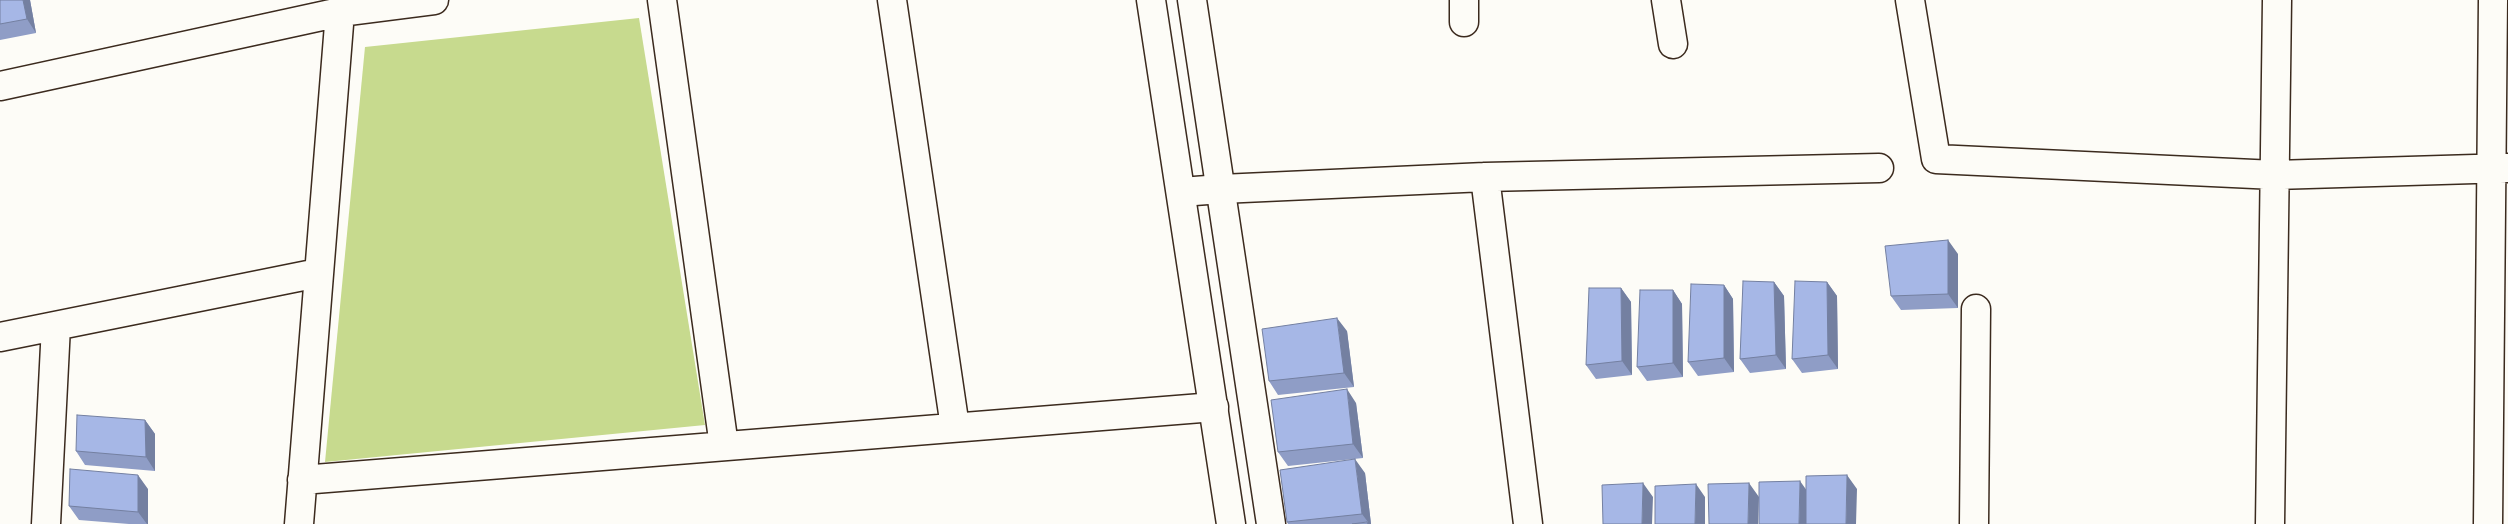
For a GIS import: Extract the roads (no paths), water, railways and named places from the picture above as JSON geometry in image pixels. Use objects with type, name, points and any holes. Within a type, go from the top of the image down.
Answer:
[{"type":"street","points":[[0,86],[340,12],[434,0]]},
{"type":"street","points":[[662,0],[724,446]]},
{"type":"street","points":[[892,0],[955,428]]},
{"type":"street","points":[[1151,0],[1231,524]]},
{"type":"street","points":[[1192,0],[1272,524]]},
{"type":"street","points":[[1666,0],[1673,44]]},
{"type":"street","points":[[1910,0],[1936,159],[2275,175],[2500,168]]},
{"type":"street","points":[[2270,524],[2277,0]]},
{"type":"street","points":[[2488,524],[2500,168],[2493,0]]},
{"type":"street","points":[[299,524],[340,12]]},
{"type":"street","points":[[1181,192],[1485,177],[1879,168]]},
{"type":"street","points":[[1485,177],[1528,524]]},
{"type":"street","points":[[0,337],[318,273]]},
{"type":"street","points":[[1974,524],[1976,309]]},
{"type":"street","points":[[46,524],[56,326]]},
{"type":"street","points":[[302,480],[1214,407]]}]
